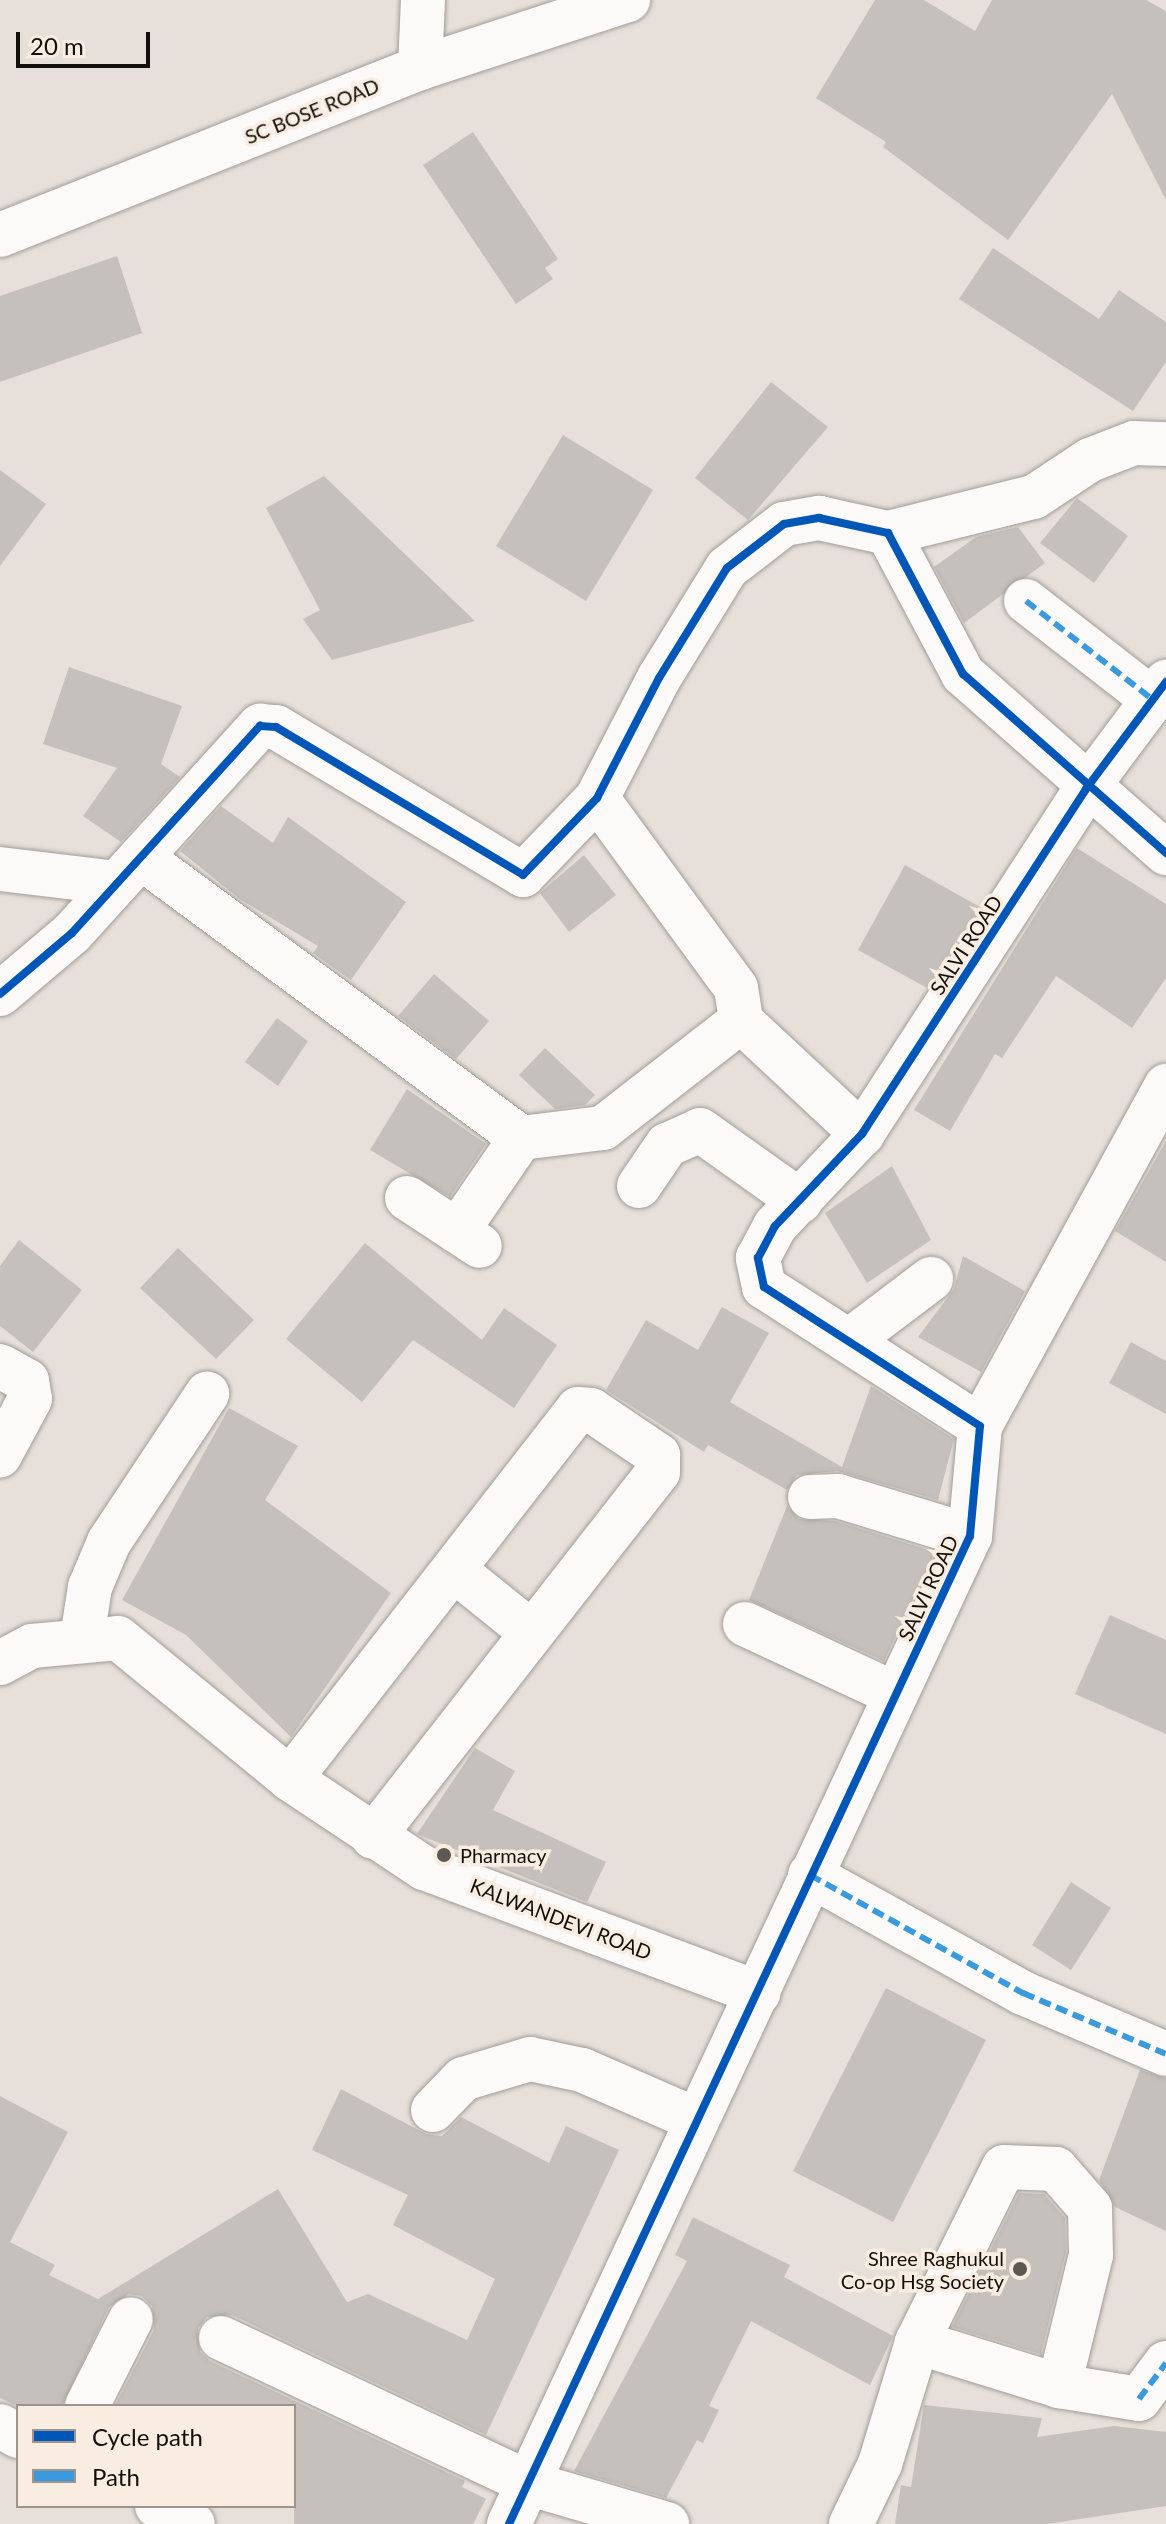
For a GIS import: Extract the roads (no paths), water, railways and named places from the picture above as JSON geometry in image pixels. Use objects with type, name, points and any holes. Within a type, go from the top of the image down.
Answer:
[{"type":"street","points":[[420,68],[423,0]]},
{"type":"street","name":"SC BOSE ROAD","points":[[0,235],[420,68],[552,10],[628,0]]},
{"type":"street","points":[[0,994],[72,933],[260,726],[276,727],[523,875],[597,798],[727,568],[784,524],[855,520],[888,533],[1034,497],[1090,460],[1134,443],[1166,444]]},
{"type":"street","points":[[888,533],[934,631],[963,674],[1086,789],[1166,853]]},
{"type":"street","points":[[1026,601],[1159,691]]},
{"type":"street","name":"SALVI ROAD","points":[[509,2524],[531,2484],[810,1875],[970,1536],[980,1426],[764,1287],[758,1258],[800,1201],[862,1134],[1086,789],[1159,691]]},
{"type":"street","points":[[597,798],[736,988],[741,1021],[862,1134]]},
{"type":"street","points":[[0,869],[130,871],[521,1138],[603,1128],[741,1021]]},
{"type":"street","points":[[980,1426],[1166,1086]]},
{"type":"street","points":[[639,1186],[667,1145],[700,1130],[800,1201]]},
{"type":"street","points":[[407,1198],[470,1239],[521,1138]]},
{"type":"street","points":[[849,1341],[931,1279]]},
{"type":"street","points":[[0,1366],[27,1381],[30,1399],[0,1455]]},
{"type":"street","points":[[82,1638],[90,1587],[109,1542],[207,1394]]},
{"type":"street","points":[[290,1779],[578,1409],[591,1410],[658,1455],[658,1472],[373,1837]]},
{"type":"street","points":[[810,1497],[838,1496],[970,1536]]},
{"type":"street","points":[[454,1570],[531,1632]]},
{"type":"street","points":[[745,1624],[895,1694]]},
{"type":"street","name":"KALWANDEVI ROAD","points":[[0,1663],[32,1646],[82,1638],[118,1638],[146,1654],[290,1779],[424,1868],[758,1993]]},
{"type":"street","points":[[810,1875],[1023,1993],[1166,2054]]},
{"type":"street","points":[[433,2110],[463,2079],[530,2059],[582,2070],[697,2120]]},
{"type":"street","points":[[851,2524],[880,2464],[917,2342],[1004,2167],[1056,2169],[1090,2208],[1091,2255],[1059,2386]]},
{"type":"street","points":[[88,2404],[131,2319]]},
{"type":"street","points":[[221,2338],[531,2484],[667,2524]]},
{"type":"street","points":[[917,2342],[1059,2386],[1139,2399],[1166,2363]]},
{"type":"street","points":[[161,2508],[193,2524]]},
{"type":"place","name":"Pharmacy","points":[[444,1855]]},
{"type":"place","name":"Shree Raghukul Co-op Hsg Society","points":[[1020,2269]]}]
